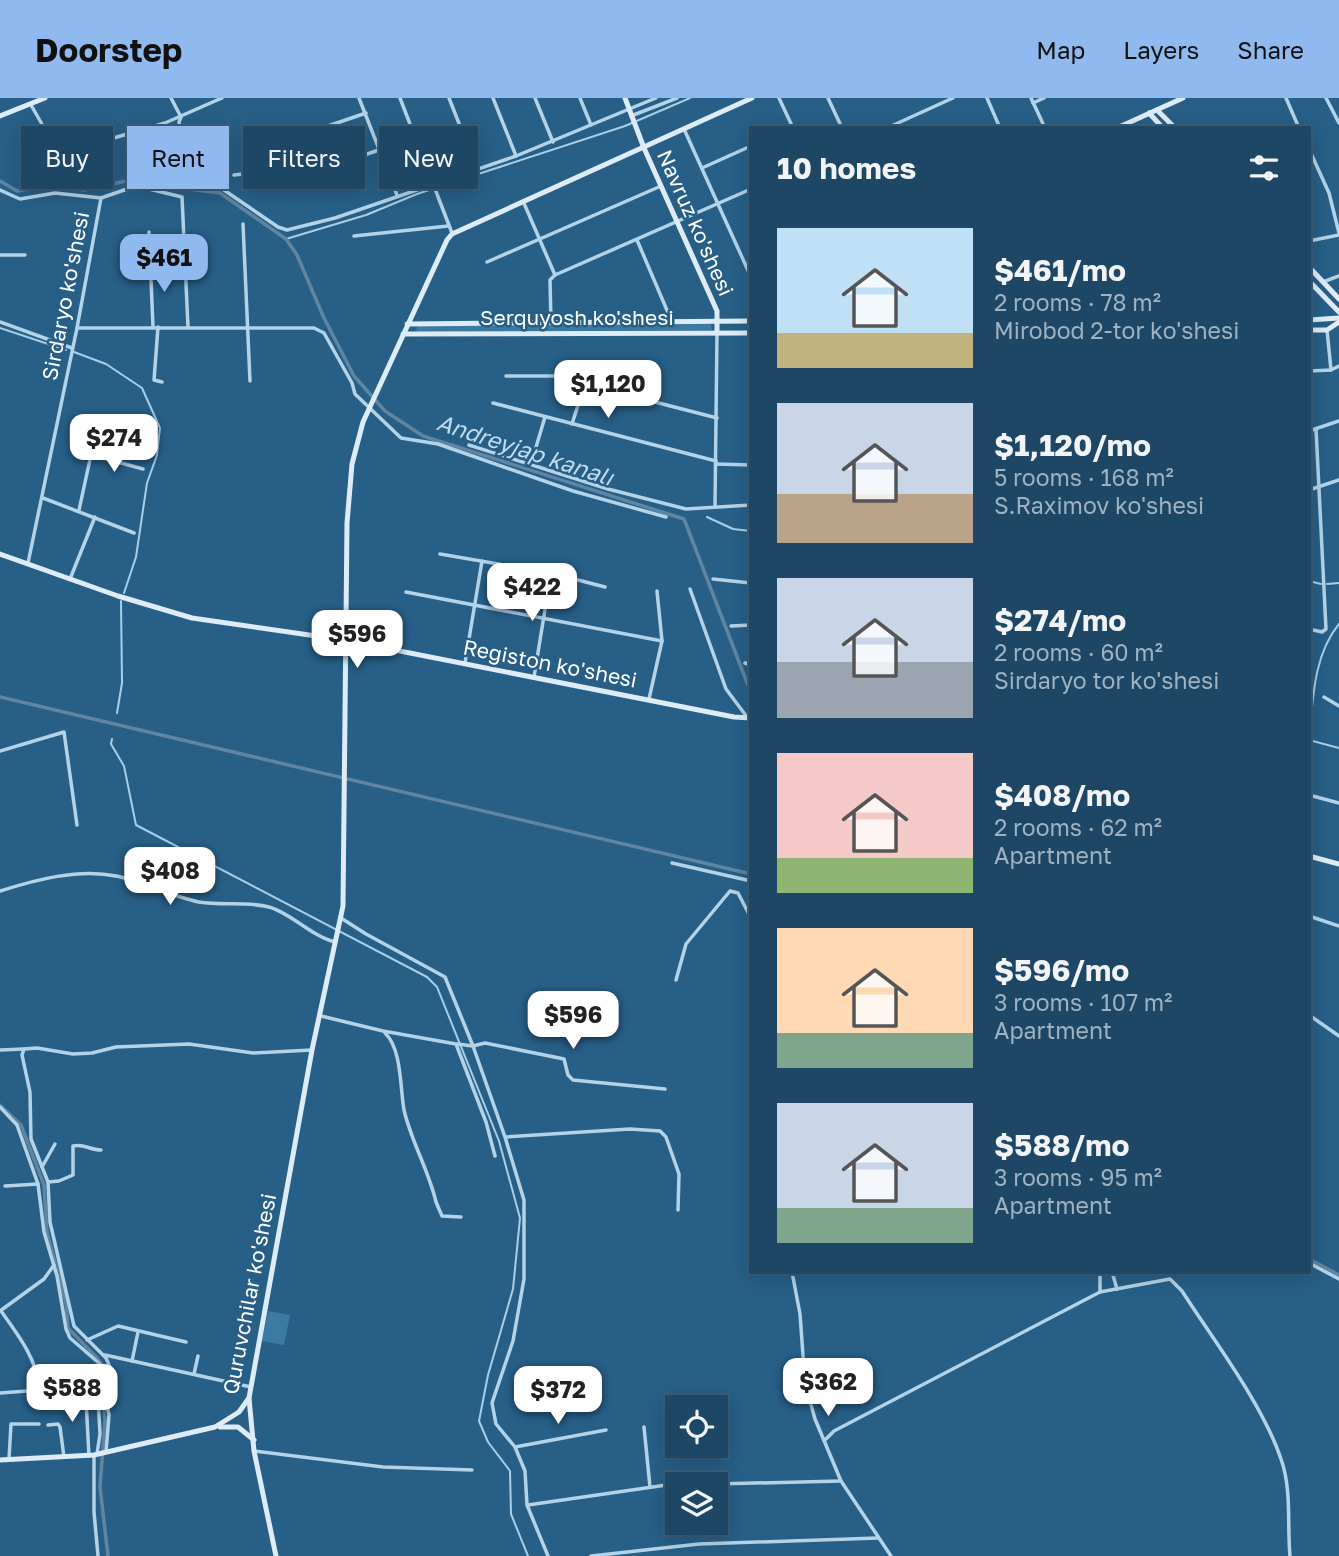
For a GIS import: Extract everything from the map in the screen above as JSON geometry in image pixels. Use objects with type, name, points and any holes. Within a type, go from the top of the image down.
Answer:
[{"type":"street","points":[[171,98],[181,117],[179,122],[183,143],[177,177],[196,184],[221,188],[278,227],[287,230],[335,218],[416,189]]},
{"type":"street","points":[[31,105],[59,153],[150,128],[222,98]]},
{"type":"street","points":[[234,175],[295,169],[311,173],[379,150],[359,98]]},
{"type":"street","points":[[400,98],[411,126]]},
{"type":"street","points":[[449,98],[460,126]]},
{"type":"street","points":[[493,98],[516,156]]},
{"type":"street","points":[[536,98],[553,142]]},
{"type":"street","points":[[580,98],[591,125]]},
{"type":"street","name":"Navruz ko'shesi","points":[[625,98],[644,148],[717,311],[715,505]]},
{"type":"street","points":[[478,169],[553,142],[656,98]]},
{"type":"street","points":[[633,119],[677,98]]},
{"type":"street","points":[[436,189],[452,234],[751,98]]},
{"type":"street","points":[[779,98],[792,126]]},
{"type":"street","points":[[828,98],[841,126]]},
{"type":"street","points":[[891,126],[953,98]]},
{"type":"street","points":[[987,98],[999,126]]},
{"type":"street","points":[[1044,98],[1032,100],[1044,126]]},
{"type":"street","points":[[1121,126],[1183,98]]},
{"type":"street","points":[[1286,98],[1298,126]]},
{"type":"street","points":[[1326,98],[1339,123]]},
{"type":"street","points":[[0,117],[41,99]]},
{"type":"street","points":[[1157,110],[1173,126]]},
{"type":"street","points":[[327,126],[366,113]]},
{"type":"street","points":[[1149,113],[1161,126]]},
{"type":"street","points":[[684,129],[749,273]]},
{"type":"street","points":[[702,168],[749,147]]},
{"type":"street","points":[[1311,153],[1329,193],[1339,234],[1311,240]]},
{"type":"street","points":[[487,262],[661,186]]},
{"type":"street","points":[[0,190],[20,199],[55,193],[101,198],[127,189],[145,188],[182,197],[188,327]]},
{"type":"street","points":[[395,189],[397,195]]},
{"type":"street","points":[[551,323],[550,280],[555,275],[749,190]]},
{"type":"street","name":"Sirdaryo ko'shesi","points":[[27,564],[43,498],[101,198]]},
{"type":"street","points":[[523,201],[555,275]]},
{"type":"street","points":[[243,224],[250,381]]},
{"type":"street","points":[[354,236],[448,226]]},
{"type":"street","points":[[149,233],[155,327],[154,380],[162,382]]},
{"type":"street","name":"Quruvchilar ko'shesi","points":[[0,1460],[98,1454],[215,1427],[239,1412],[249,1398],[312,1050],[340,921],[344,863],[346,523],[352,464],[376,393],[440,253],[452,234]]},
{"type":"street","points":[[636,240],[672,322]]},
{"type":"street","points":[[0,255],[25,255]]},
{"type":"street","points":[[1311,269],[1339,299]]},
{"type":"street","points":[[1323,282],[1339,276]]},
{"type":"street","points":[[1311,283],[1339,316]]},
{"type":"street","points":[[1311,320],[1330,320],[1339,316]]},
{"type":"street","points":[[1331,370],[1327,330],[1339,316]]},
{"type":"street","points":[[0,321],[72,348]]},
{"type":"street","name":"Serquyosh ko'shesi","points":[[407,324],[749,321]]},
{"type":"street","points":[[77,328],[314,328],[324,333],[352,383],[355,394],[401,438],[438,444],[605,501],[666,517]]},
{"type":"street","points":[[1311,330],[1327,330]]},
{"type":"street","name":"Serquyosh ko'shesi","points":[[403,334],[749,333]]},
{"type":"street","points":[[1311,371],[1331,370],[1339,366]]},
{"type":"street","points":[[506,376],[554,376],[717,418]]},
{"type":"street","points":[[572,424],[584,385]]},
{"type":"street","points":[[493,403],[716,463],[749,465]]},
{"type":"street","points":[[531,464],[545,417]]},
{"type":"street","points":[[1311,430],[1339,421]]},
{"type":"street","points":[[1311,629],[1322,632],[1325,629],[1316,429]]},
{"type":"street","points":[[79,510],[94,441]]},
{"type":"street","points":[[469,445],[608,489],[686,509],[697,510],[715,505],[749,505]]},
{"type":"street","points":[[92,454],[143,469]]},
{"type":"street","points":[[1311,490],[1339,480]]},
{"type":"street","points":[[43,498],[134,533]]},
{"type":"street","points":[[70,579],[95,517]]},
{"type":"street","name":"Registon ko'shesi","points":[[0,554],[192,618],[344,640],[749,719]]},
{"type":"street","points":[[440,554],[551,573],[604,587]]},
{"type":"street","points":[[465,664],[482,561]]},
{"type":"street","points":[[534,677],[551,573]]},
{"type":"street","points":[[713,579],[749,583]]},
{"type":"street","points":[[690,589],[726,689],[749,718]]},
{"type":"street","points":[[649,699],[662,641],[657,591]]},
{"type":"street","points":[[406,592],[662,641]]},
{"type":"street","points":[[731,626],[749,625]]},
{"type":"street","points":[[1324,697],[1339,706]]},
{"type":"street","points":[[0,751],[64,732],[77,825]]},
{"type":"street","points":[[1311,796],[1339,803]]},
{"type":"street","points":[[1311,857],[1339,864]]},
{"type":"street","points":[[672,863],[749,881]]},
{"type":"street","points":[[0,891],[31,881],[99,873],[210,904],[272,908],[297,924],[336,941]]},
{"type":"street","points":[[676,980],[686,944],[730,891],[738,892],[749,914]]},
{"type":"street","points":[[1311,917],[1339,926]]},
{"type":"street","points":[[340,921],[445,977],[473,1046],[505,1138],[524,1200],[524,1279],[513,1341],[492,1403],[496,1424],[515,1447],[524,1471],[527,1505],[548,1556]]},
{"type":"street","points":[[321,1016],[456,1044],[473,1046],[485,1043],[564,1059],[568,1075],[573,1080],[665,1089]]},
{"type":"street","points":[[1311,1016],[1339,1036]]},
{"type":"street","points":[[383,1031],[393,1045],[401,1077],[404,1111],[439,1209],[442,1216],[461,1217]]},
{"type":"street","points":[[0,1050],[37,1048],[73,1054],[116,1047],[189,1044],[253,1053],[312,1050]]},
{"type":"street","points":[[456,1044],[486,1122],[495,1156]]},
{"type":"street","points":[[24,1049],[24,1066],[30,1092],[29,1127],[48,1182],[50,1222],[66,1329],[70,1338],[100,1364],[104,1374],[98,1398],[100,1434],[94,1512],[98,1556]]},
{"type":"street","points":[[0,1107],[17,1125],[38,1184],[44,1232],[74,1326],[103,1355],[113,1374],[113,1383],[106,1401],[109,1415],[98,1454]]},
{"type":"street","points":[[505,1138],[633,1129],[660,1131],[666,1137],[680,1174],[678,1210]]},
{"type":"street","points":[[42,1167],[55,1144]]},
{"type":"street","points":[[48,1182],[73,1175],[73,1146],[78,1144],[91,1150],[101,1150]]},
{"type":"street","points":[[5,1186],[38,1184]]},
{"type":"street","points":[[40,1390],[38,1370],[26,1345],[1,1311],[44,1279],[54,1265]]},
{"type":"street","points":[[1311,1265],[1339,1279]]},
{"type":"street","points":[[792,1274],[800,1314],[805,1383],[816,1419],[841,1481],[891,1556]]},
{"type":"street","points":[[1100,1274],[1100,1292]]},
{"type":"street","points":[[1113,1274],[1117,1289]]},
{"type":"street","points":[[826,1439],[834,1432],[1100,1292],[1170,1279],[1182,1290],[1260,1414],[1282,1460],[1288,1502],[1290,1556]]},
{"type":"street","points":[[87,1340],[113,1327],[186,1342]]},
{"type":"street","points":[[132,1361],[138,1331]]},
{"type":"street","points":[[103,1355],[251,1387]]},
{"type":"street","points":[[194,1374],[198,1356]]},
{"type":"street","points":[[0,1393],[78,1386],[83,1388],[98,1454]]},
{"type":"street","points":[[249,1398],[254,1451],[276,1556]]},
{"type":"street","points":[[9,1459],[11,1424],[39,1424]]},
{"type":"street","points":[[48,1425],[58,1424],[60,1427],[64,1457]]},
{"type":"street","points":[[215,1427],[232,1425],[254,1440]]},
{"type":"street","points":[[644,1427],[650,1487]]},
{"type":"street","points":[[515,1447],[606,1430]]},
{"type":"street","points":[[254,1451],[383,1467],[472,1470]]},
{"type":"street","points":[[728,1484],[841,1481]]},
{"type":"street","points":[[527,1505],[665,1485]]},
{"type":"street","points":[[591,1556],[699,1544],[878,1538]]},
{"type":"shaded area","points":[[711,324],[712,330],[416,332],[417,326]]},
{"type":"shaded area","points":[[268,1311],[290,1315],[284,1345],[262,1341]]},
{"type":"waterway","points":[[286,239],[366,215],[417,194],[625,126],[690,98]]},
{"type":"waterway","name":"Andreyjap kanalı","points":[[0,181],[17,191],[47,186],[84,190],[126,181],[220,193],[286,239],[297,255],[324,318],[354,376],[385,411],[423,436],[684,519],[749,688]]},
{"type":"waterway","points":[[0,328],[66,350]]},
{"type":"waterway","points":[[74,352],[106,364],[142,388],[160,428],[157,455],[147,483],[136,557],[124,593]]},
{"type":"waterway","points":[[707,517],[733,529],[749,531]]},
{"type":"waterway","points":[[1311,582],[1321,584]]},
{"type":"waterway","points":[[1327,584],[1339,583]]},
{"type":"waterway","points":[[117,713],[122,683],[121,601]]},
{"type":"waterway","points":[[1311,717],[1319,664],[1330,637],[1339,624]]},
{"type":"waterway","points":[[0,697],[749,874]]},
{"type":"waterway","points":[[112,739],[111,744],[124,766],[136,825],[427,977],[437,987],[499,1141],[520,1218],[513,1289],[488,1375],[479,1421],[488,1442],[510,1471],[511,1514],[528,1556]]},
{"type":"waterway","points":[[1311,741],[1339,748]]},
{"type":"waterway","points":[[0,1105],[21,1125],[44,1185],[47,1232],[66,1303],[68,1328],[97,1358],[105,1368],[108,1378],[103,1401],[105,1420],[100,1487],[108,1556]]},
{"type":"waterway","name":"Andreyjap kanalı","points":[[1311,1260],[1339,1275]]}]
